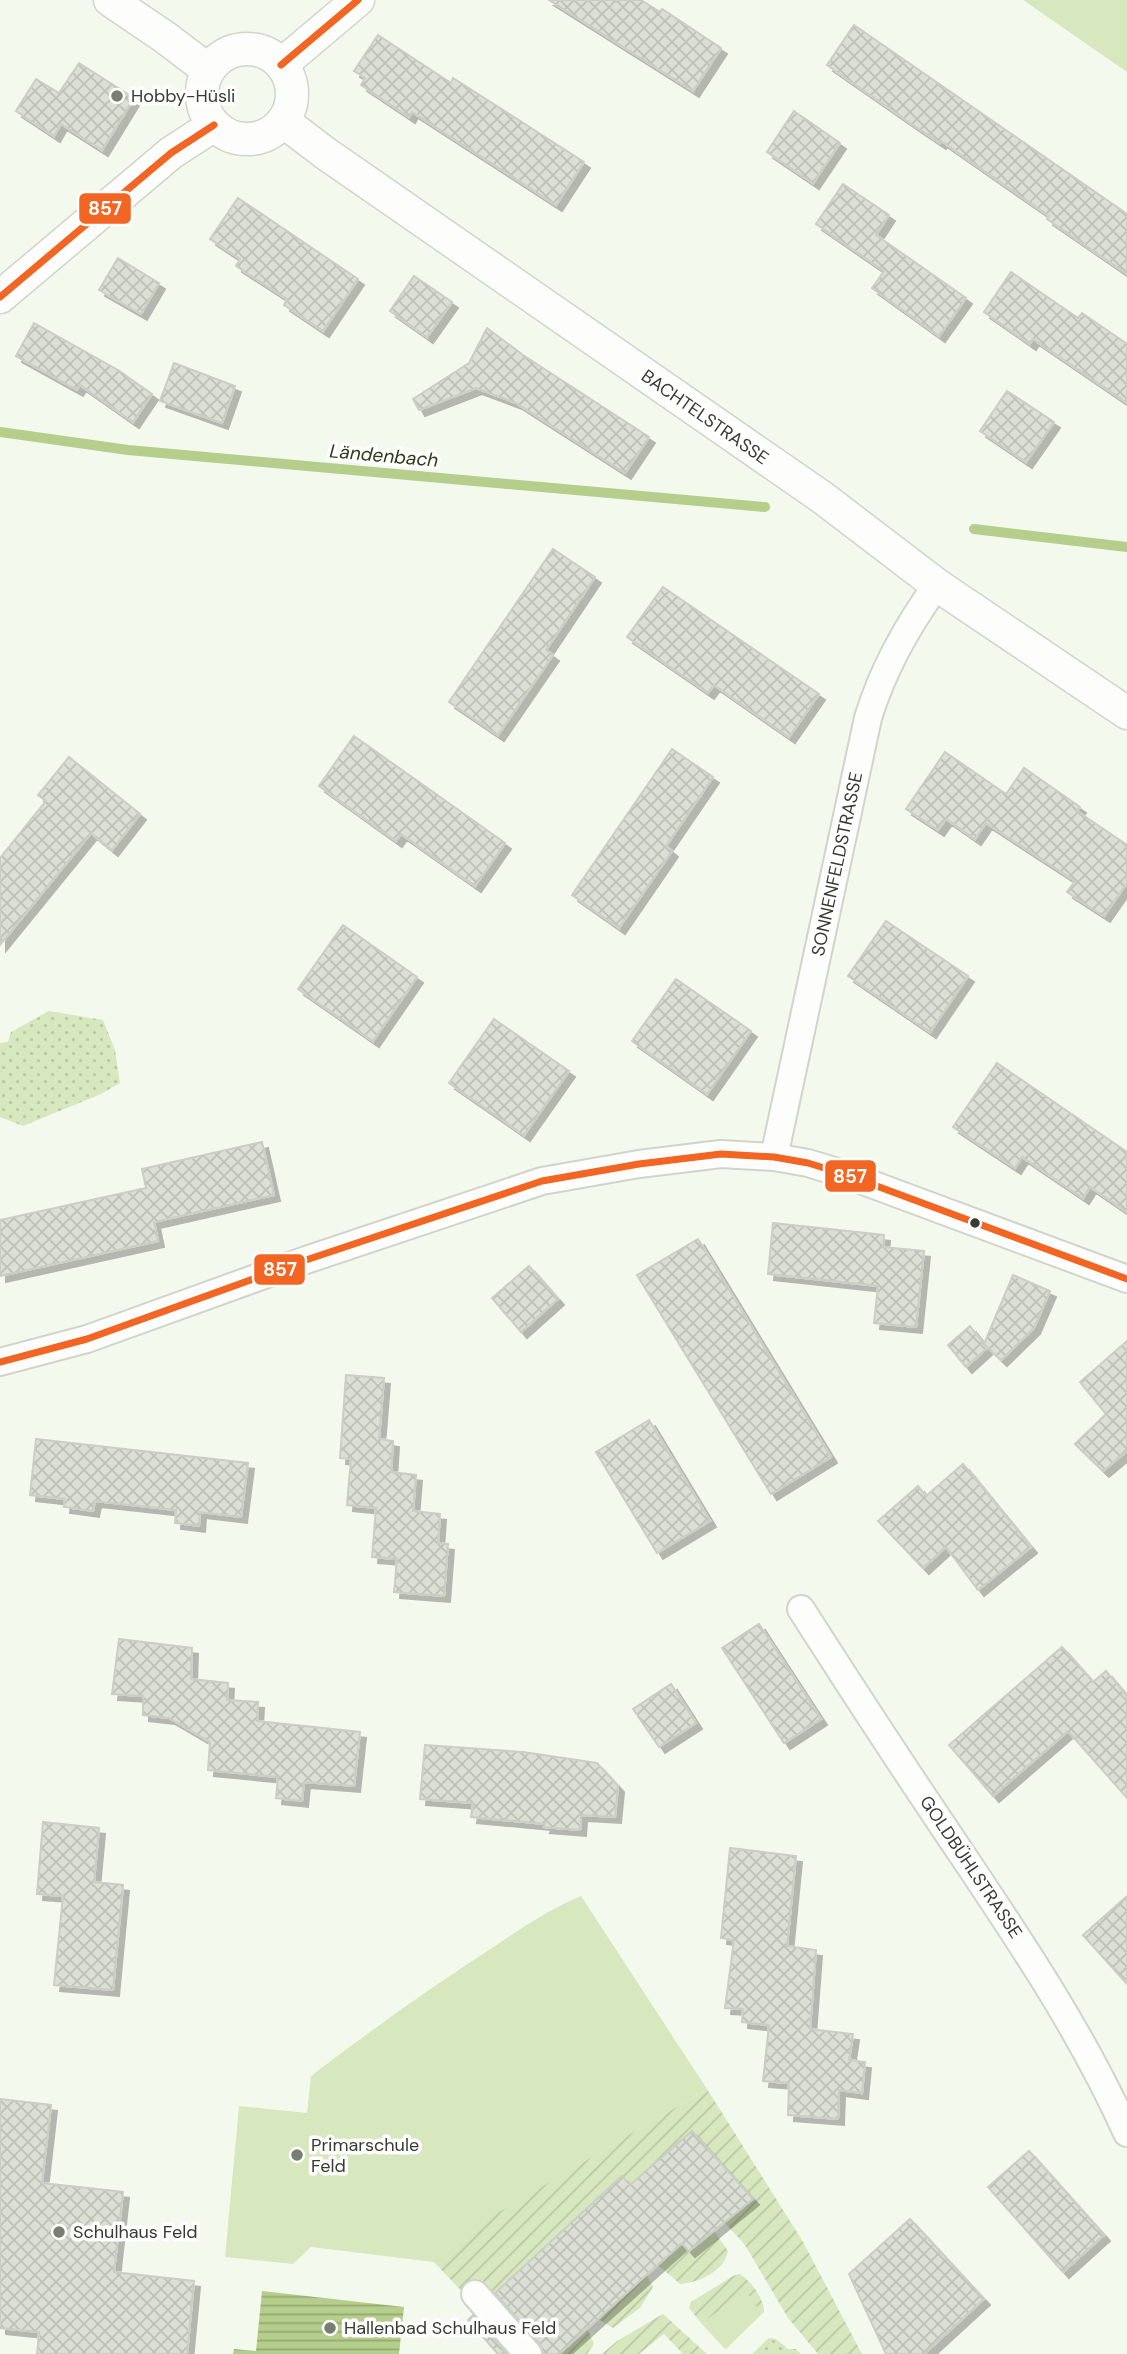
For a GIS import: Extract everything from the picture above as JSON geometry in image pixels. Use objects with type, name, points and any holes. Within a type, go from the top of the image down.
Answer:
[{"type":"street","points":[[110,0],[208,70]]},
{"type":"street","points":[[281,65],[358,0]]},
{"type":"street","points":[[249,49],[272,57],[281,65],[289,78],[292,93],[290,108],[274,131],[249,139],[236,138],[214,125],[202,104],[203,81],[208,70],[226,54],[249,49]]},
{"type":"street","name":"BACHTELSTRASSE","points":[[283,121],[359,177],[822,498],[937,585],[1127,713]]},
{"type":"street","points":[[0,297],[171,153],[214,125]]},
{"type":"street","name":"SONNENFELDSTRASSE","points":[[774,1157],[868,718],[877,687],[909,625],[937,585]]},
{"type":"street","points":[[0,1362],[87,1339],[306,1259],[542,1181],[639,1164],[720,1154],[774,1157],[808,1163],[1127,1279]]},
{"type":"street","name":"GOLDBÜHLSTRASSE","points":[[802,1609],[869,1717],[1024,1947],[1097,2073],[1127,2133]]},
{"type":"street","points":[[475,2294],[528,2354]]},
{"type":"shaded area","points":[[1023,0],[1127,0],[1127,72]]},
{"type":"shaded area","points":[[49,1011],[103,1020],[115,1050],[120,1083],[101,1094],[23,1126],[0,1117],[0,1043],[8,1042],[11,1032]]},
{"type":"shaded area","points":[[581,1896],[707,2089],[483,2222],[434,2262],[311,2247],[293,2264],[225,2257],[239,2106],[307,2113],[311,2076],[469,1963],[535,1920]]},
{"type":"shaded area","points":[[707,2089],[802,2240],[862,2354],[818,2354],[788,2318],[745,2245],[724,2222],[753,2198],[692,2131],[630,2185],[622,2177],[504,2285],[562,2351],[587,2328],[594,2344],[587,2354],[543,2354],[484,2285],[469,2299],[434,2262],[482,2222]]},
{"type":"shaded area","points":[[714,2231],[728,2251],[722,2264],[710,2275],[680,2284],[658,2265],[682,2243],[689,2251]]},
{"type":"shaded area","points":[[739,2274],[756,2290],[764,2312],[762,2314],[747,2293],[701,2323],[689,2308],[691,2302]]},
{"type":"shaded area","points":[[647,2275],[653,2287],[640,2308],[613,2328],[598,2319]]},
{"type":"shaded area","name":"Hallenbad Schulhaus Feld","points":[[262,2291],[404,2307],[399,2354],[233,2354],[234,2349],[256,2351]]},
{"type":"shaded area","points":[[748,2292],[762,2314],[726,2349],[701,2323]]},
{"type":"shaded area","points":[[663,2314],[707,2354],[683,2354],[664,2334],[639,2354],[602,2354],[617,2341]]},
{"type":"shaded area","points":[[769,2338],[776,2339],[788,2349],[796,2349],[801,2354],[752,2354]]},
{"type":"building","points":[[549,0],[641,0],[660,12],[662,9],[721,48],[693,91]]},
{"type":"building","points":[[854,25],[1127,214],[1127,274],[1047,219],[1049,216],[827,65]]},
{"type":"building","points":[[378,35],[451,83],[453,78],[584,162],[556,205],[412,112],[409,117],[361,85],[365,78],[354,71]]},
{"type":"building","points":[[79,63],[134,98],[102,150],[61,124],[54,136],[16,111],[36,79],[59,93]]},
{"type":"building","points":[[794,111],[840,143],[813,183],[767,152]]},
{"type":"building","points":[[843,184],[889,215],[876,235],[966,298],[939,336],[872,288],[884,271],[816,224]]},
{"type":"building","points":[[238,198],[358,279],[323,331],[284,305],[287,299],[236,266],[240,259],[210,239]]},
{"type":"building","points":[[118,258],[159,283],[141,314],[99,290]]},
{"type":"building","points":[[1011,272],[1078,318],[1082,313],[1127,344],[1127,403],[1033,339],[1030,344],[984,312]]},
{"type":"building","points":[[414,276],[452,302],[427,337],[390,311]]},
{"type":"building","points":[[34,323],[118,370],[152,394],[133,422],[80,385],[77,390],[16,356]]},
{"type":"building","points":[[487,328],[523,355],[649,437],[625,473],[516,403],[476,388],[419,410],[413,399],[469,363]]},
{"type":"building","points":[[174,363],[235,386],[222,423],[160,401]]},
{"type":"building","points":[[1007,391],[1054,422],[1026,462],[980,431]]},
{"type":"building","points":[[553,549],[595,577],[546,650],[553,655],[498,735],[449,702]]},
{"type":"building","points":[[663,587],[819,694],[789,737],[714,685],[708,693],[627,637]]},
{"type":"building","points":[[354,736],[505,843],[475,886],[401,834],[396,841],[319,786]]},
{"type":"building","points":[[672,749],[713,777],[666,846],[672,851],[619,928],[572,895]]},
{"type":"building","points":[[945,752],[1006,794],[1024,768],[1080,807],[1077,811],[1127,845],[1127,883],[1104,916],[1067,892],[1075,881],[986,823],[975,839],[946,819],[938,830],[906,809]]},
{"type":"building","points":[[69,757],[140,814],[112,850],[91,833],[0,945],[0,858],[46,801],[38,795]]},
{"type":"building","points":[[886,921],[968,976],[930,1032],[848,976]]},
{"type":"building","points":[[343,925],[417,977],[373,1041],[298,989]]},
{"type":"building","points":[[676,979],[751,1031],[707,1094],[632,1041]]},
{"type":"building","points":[[494,1019],[569,1071],[524,1135],[449,1083]]},
{"type":"building","points":[[997,1063],[1127,1152],[1127,1212],[1090,1187],[1083,1198],[1022,1157],[1015,1168],[953,1127]]},
{"type":"building","points":[[262,1142],[274,1195],[154,1222],[158,1241],[0,1276],[0,1220],[146,1188],[142,1169]]},
{"type":"building","points":[[773,1223],[884,1235],[883,1247],[924,1251],[916,1327],[874,1323],[878,1286],[768,1274]]},
{"type":"building","points":[[698,1239],[831,1457],[771,1494],[637,1275]]},
{"type":"building","points":[[529,1266],[558,1299],[521,1332],[492,1298]]},
{"type":"building","points":[[1013,1275],[1050,1291],[1034,1328],[1001,1360],[984,1344]]},
{"type":"building","points":[[970,1326],[987,1348],[966,1367],[948,1345]]},
{"type":"building","points":[[1127,1341],[1127,1451],[1103,1471],[1075,1444],[1106,1414],[1080,1382]]},
{"type":"building","points":[[346,1375],[384,1378],[379,1439],[393,1441],[391,1472],[416,1475],[413,1511],[440,1514],[438,1543],[448,1544],[444,1596],[394,1592],[397,1559],[372,1557],[376,1508],[347,1505],[351,1459],[340,1458]]},
{"type":"building","points":[[649,1420],[710,1521],[657,1553],[596,1452]]},
{"type":"building","points":[[36,1439],[248,1463],[241,1517],[200,1512],[199,1526],[175,1523],[176,1510],[95,1501],[93,1511],[64,1507],[65,1499],[30,1495]]},
{"type":"building","points":[[963,1464],[1031,1547],[978,1590],[946,1547],[923,1568],[878,1521],[918,1486],[926,1496]]},
{"type":"building","points":[[759,1624],[821,1719],[784,1743],[722,1648]]},
{"type":"building","points":[[119,1639],[192,1648],[191,1679],[228,1683],[227,1700],[258,1702],[257,1721],[360,1732],[354,1786],[304,1782],[302,1801],[276,1798],[278,1777],[208,1770],[210,1742],[169,1718],[143,1715],[143,1696],[112,1694]]},
{"type":"building","points":[[1062,1647],[1093,1682],[1106,1671],[1127,1696],[1127,1798],[1068,1731],[993,1796],[949,1745]]},
{"type":"building","points":[[671,1684],[696,1723],[659,1747],[633,1709]]},
{"type":"building","points":[[425,1745],[523,1752],[597,1763],[618,1786],[615,1817],[581,1815],[580,1830],[544,1827],[545,1824],[471,1817],[473,1803],[420,1799]]},
{"type":"building","points":[[43,1822],[99,1828],[94,1882],[123,1885],[113,1990],[54,1985],[63,1896],[37,1894]]},
{"type":"building","points":[[730,1848],[796,1856],[787,1946],[816,1950],[810,2029],[853,2034],[849,2060],[865,2062],[862,2093],[839,2090],[838,2119],[788,2115],[789,2083],[763,2081],[769,2025],[742,2022],[743,2009],[725,2008],[734,1940],[721,1938]]},
{"type":"building","points":[[1127,1896],[1127,1984],[1083,1935]]},
{"type":"building","name":"Schulhaus Feld","points":[[0,2099],[51,2105],[42,2183],[123,2192],[114,2272],[194,2281],[187,2354],[37,2354],[39,2332],[0,2328]]},
{"type":"building","points":[[692,2131],[753,2199],[689,2251],[682,2243],[559,2354],[543,2354],[540,2344],[495,2293],[622,2176],[630,2185]]},
{"type":"building","points":[[1029,2151],[1104,2235],[1063,2272],[988,2187]]},
{"type":"building","points":[[910,2219],[984,2299],[924,2354],[886,2354],[849,2274]]},
{"type":"building","points":[[473,2315],[507,2354],[498,2354],[468,2320]]},
{"type":"waterway","name":"Ländenbach","points":[[0,432],[128,450],[765,507]]},
{"type":"waterway","points":[[974,529],[1127,547]]},
{"type":"transit line","name":"857","points":[[281,65],[358,0]]},
{"type":"transit line","name":"857","points":[[0,297],[171,153],[214,125]]},
{"type":"transit line","name":"857","points":[[0,1362],[87,1339],[306,1260],[542,1181],[639,1164],[721,1154],[774,1157],[808,1163],[847,1175],[1127,1279]]},
{"type":"place","name":"Hobby-Hüsli","points":[[117,96]]},
{"type":"place","name":"Primarschule Feld","points":[[297,2155]]},
{"type":"place","name":"Schulhaus Feld","points":[[59,2232]]},
{"type":"place","name":"Hallenbad Schulhaus Feld","points":[[330,2328]]}]
